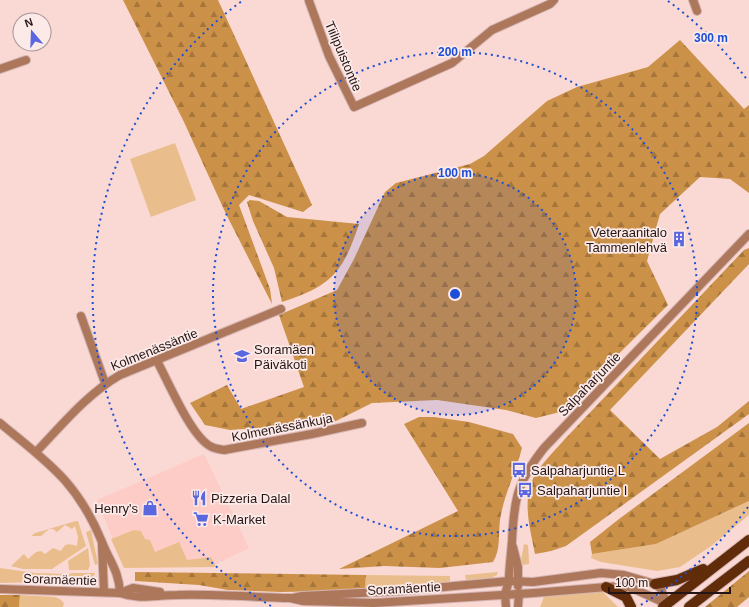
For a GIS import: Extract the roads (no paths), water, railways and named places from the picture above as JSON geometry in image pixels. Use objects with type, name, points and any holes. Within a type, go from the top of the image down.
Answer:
[{"type":"main road","points":[[666,606],[723,559],[749,540]]},
{"type":"main road","points":[[655,584],[665,583],[691,575],[723,559]]},
{"type":"main road","points":[[689,607],[749,561]]},
{"type":"main road","points":[[606,587],[626,597],[632,607]]},
{"type":"street","name":"Tiilipuistontie","points":[[309,1],[329,56],[354,107],[452,63],[492,30],[550,4],[554,0]]},
{"type":"street","points":[[693,0],[697,11]]},
{"type":"street","points":[[0,69],[26,60]]},
{"type":"street","name":"Salpaharjuntie","points":[[505,594],[509,581],[512,516],[517,492],[532,463],[544,448],[749,234]]},
{"type":"street","name":"Kolmenässäntie","points":[[36,452],[63,422],[105,383],[120,375],[281,309]]},
{"type":"street","points":[[81,316],[105,383]]},
{"type":"street","name":"Kolmenässänkuja","points":[[157,361],[191,426],[211,447],[224,450],[362,423]]},
{"type":"street","points":[[0,423],[36,452],[61,475],[78,496],[94,522],[102,542],[117,571],[120,593]]},
{"type":"street","points":[[102,542],[104,592]]},
{"type":"street","points":[[512,542],[518,567],[518,607]]},
{"type":"street","name":"Soramäentie","points":[[0,589],[120,593],[133,598],[176,595],[290,598],[302,596],[400,591],[509,581],[533,582],[601,573],[624,575],[655,584]]},
{"type":"street","points":[[655,584],[661,589],[666,606]]},
{"type":"street","name":"Soramäentie","points":[[290,598],[302,601],[374,603],[519,593],[534,594],[606,587],[632,588],[666,606]]},
{"type":"street","points":[[505,594],[506,607]]},
{"type":"place","name":"Veteraanitalo Tammenlehvä","points":[[679,239]]},
{"type":"place","name":"Soramäen Päiväkoti","points":[[242,356]]},
{"type":"place","name":"Salpaharjuntie L","points":[[519,470]]},
{"type":"place","name":"Salpaharjuntie I","points":[[525,490]]},
{"type":"place","name":"Pizzeria Dalal","points":[[199,498]]},
{"type":"place","name":"Henry's","points":[[150,508]]},
{"type":"place","name":"K-Market","points":[[201,519]]}]
